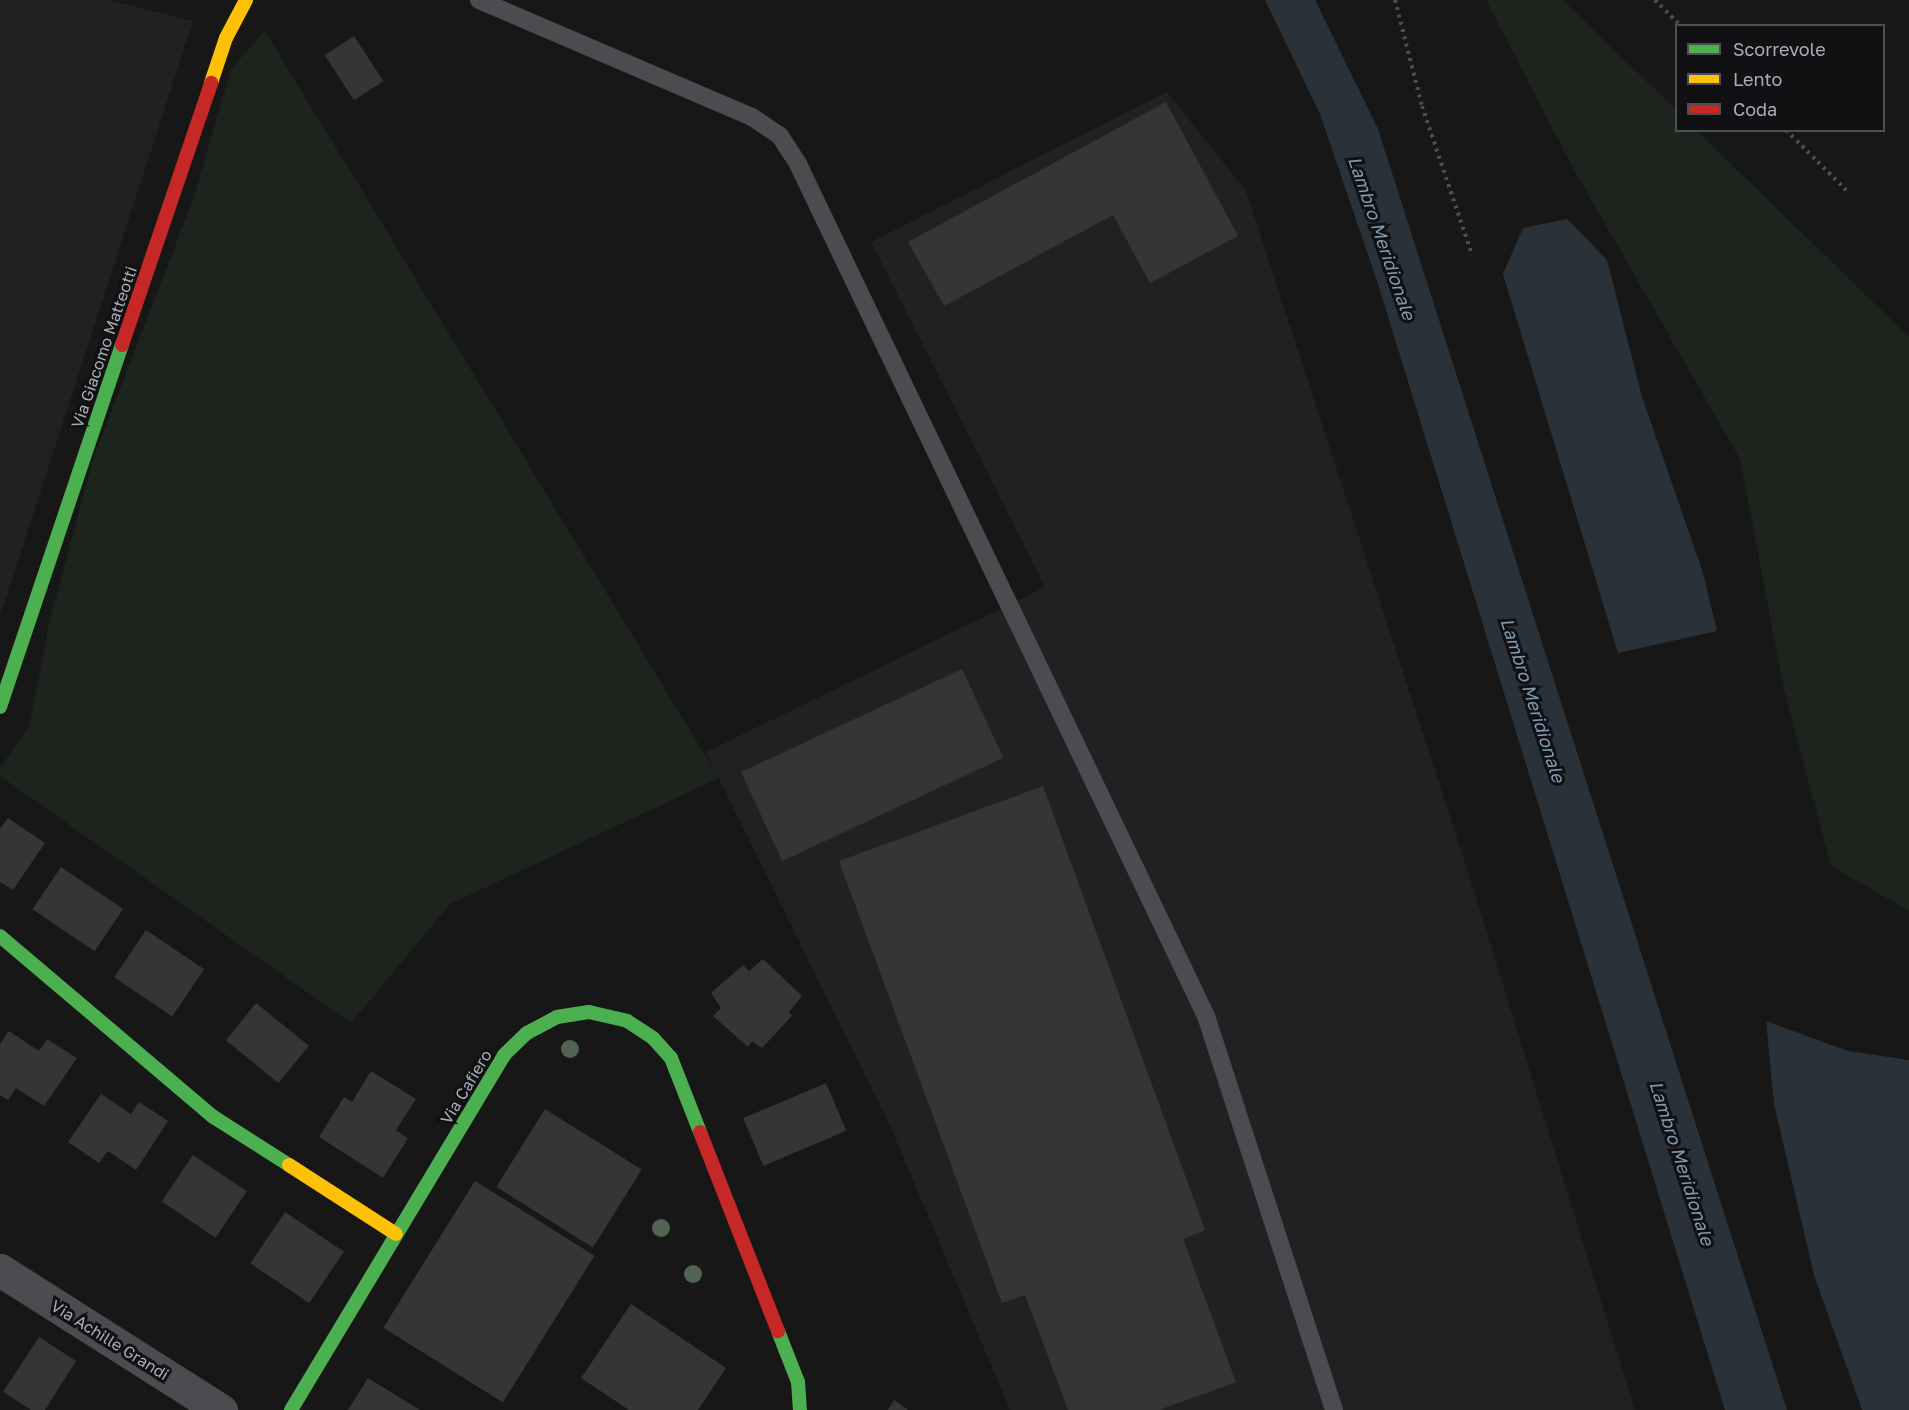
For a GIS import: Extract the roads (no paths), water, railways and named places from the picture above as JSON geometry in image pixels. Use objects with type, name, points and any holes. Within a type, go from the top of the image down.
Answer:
[{"type":"street","name":"Via Giacomo Matteotti","points":[[0,707],[226,38],[246,0]]},
{"type":"street","points":[[0,936],[212,1116],[396,1234]]},
{"type":"street","name":"Via Cafiero","points":[[291,1410],[504,1055],[527,1033],[557,1017],[589,1012],[627,1020],[653,1038],[671,1058],[798,1382],[800,1410]]},
{"type":"street","name":"Via Achille Grandi","points":[[0,1270],[220,1410]]},
{"type":"lane","points":[[479,0],[752,117],[780,136],[798,164],[1195,990],[1220,1055],[1334,1410]]},
{"type":"water","name":"Lambro Meridionale","points":[[1265,0],[1315,0],[1378,129],[1787,1410],[1725,1410],[1378,284],[1320,114]]},
{"type":"water","points":[[1567,219],[1607,260],[1642,397],[1703,573],[1717,631],[1618,653],[1503,274],[1523,228]]},
{"type":"water","points":[[1766,1021],[1848,1051],[1909,1060],[1909,1410],[1862,1410],[1814,1275],[1774,1104]]}]
